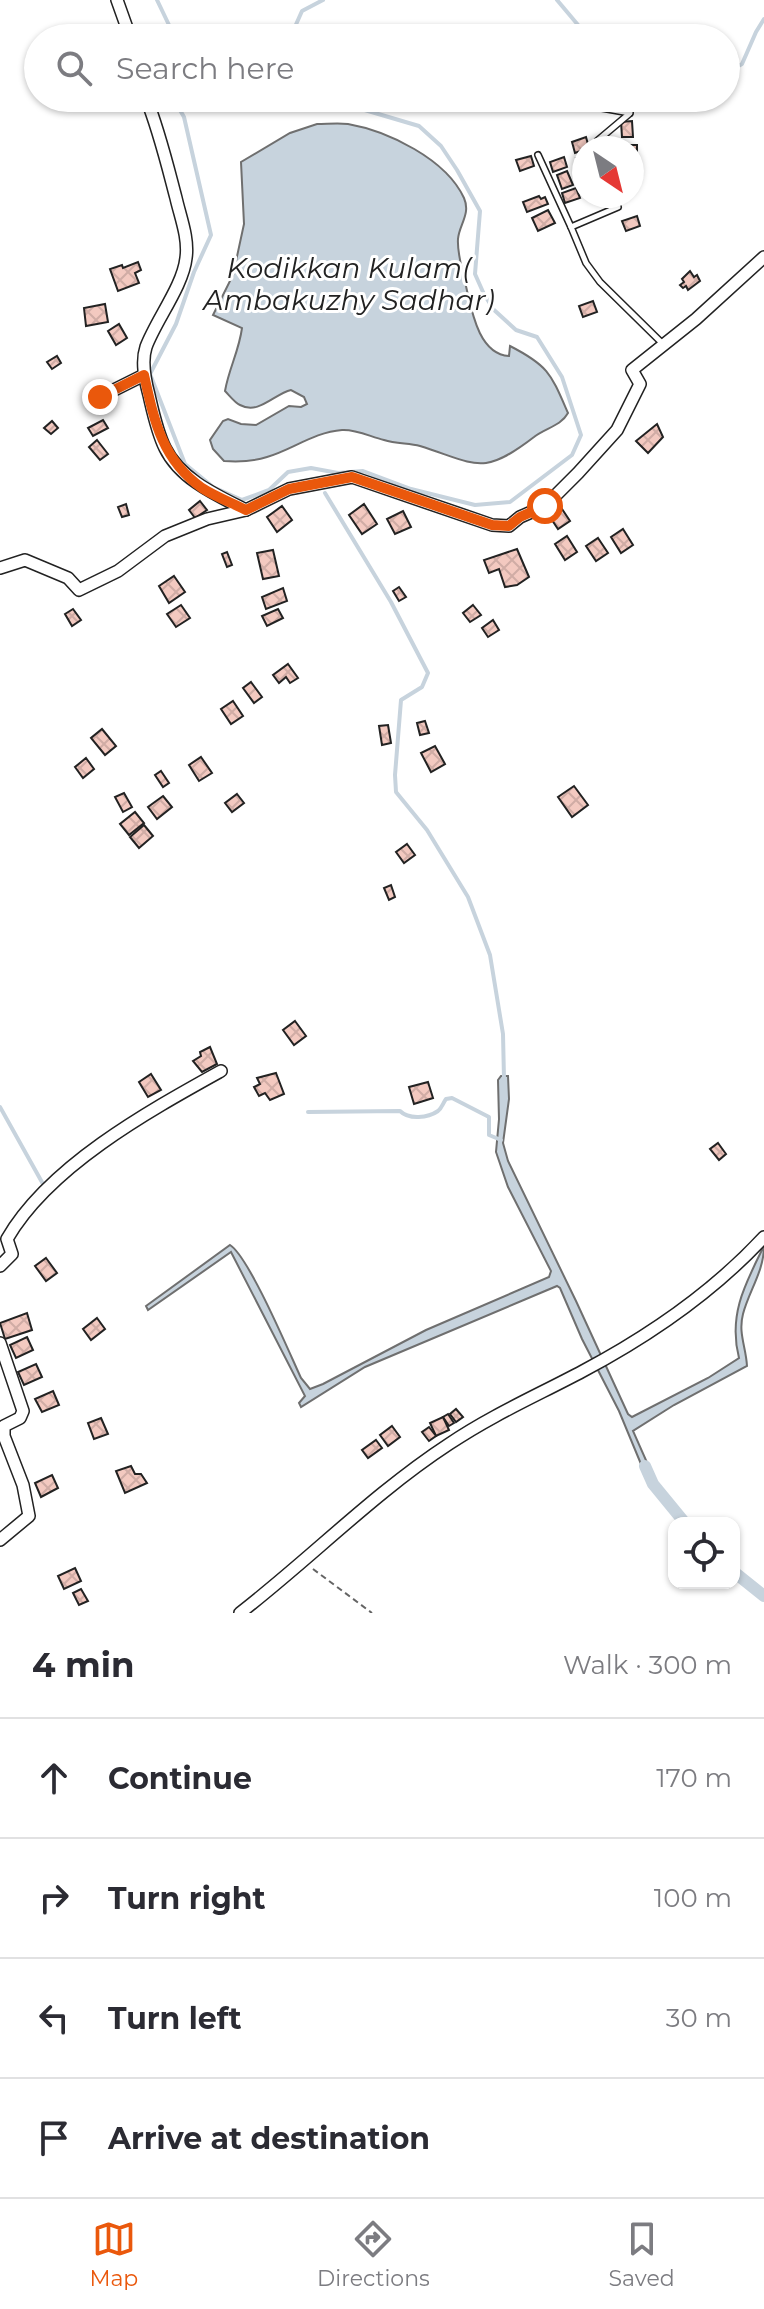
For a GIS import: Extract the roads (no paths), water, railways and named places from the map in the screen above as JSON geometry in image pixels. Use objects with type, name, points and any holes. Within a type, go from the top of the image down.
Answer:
[{"type":"street","points":[[117,0],[126,24]]},
{"type":"street","points":[[151,112],[185,233],[186,258],[145,352],[144,375],[165,449],[180,469],[201,487],[246,510]]},
{"type":"street","points":[[0,568],[25,560],[68,578],[79,590],[118,571],[165,536],[207,519],[246,510],[289,489],[352,477],[492,525],[509,526],[520,517],[545,506],[617,430],[640,384],[632,370],[696,319],[764,257]]},
{"type":"street","points":[[100,397],[144,375]]},
{"type":"street","points":[[0,1266],[12,1254],[7,1239],[13,1229],[48,1187],[153,1109],[221,1071]]},
{"type":"street","points":[[240,1613],[360,1511],[446,1445],[491,1417],[583,1371],[673,1316],[764,1237]]},
{"type":"street","points":[[0,1343],[23,1411],[20,1418],[4,1426],[4,1436],[23,1485],[29,1516],[0,1540]]},
{"type":"lane","points":[[603,136],[630,113],[624,112]]},
{"type":"lane","points":[[538,155],[586,263],[600,282],[663,344]]},
{"type":"lane","points":[[571,227],[616,208]]},
{"type":"water","name":"Kodikkan Kulam( Ambakuzhy Sadhar)","points":[[317,124],[348,124],[398,140],[430,159],[455,184],[466,204],[458,239],[459,255],[477,327],[489,347],[498,353],[509,356],[510,346],[533,359],[547,372],[568,413],[561,421],[502,458],[479,463],[347,430],[322,434],[251,461],[224,461],[213,449],[210,440],[223,421],[228,419],[256,425],[289,406],[307,404],[304,397],[291,390],[260,406],[247,407],[234,401],[225,391],[242,328],[213,315],[233,275],[244,224],[241,162],[290,133]]},
{"type":"water","points":[[501,1076],[508,1076],[509,1099],[503,1143],[508,1161],[632,1417],[708,1378],[739,1358],[736,1328],[740,1300],[764,1246],[762,1264],[742,1321],[747,1366],[633,1431],[653,1476],[648,1481],[619,1411],[557,1286],[365,1367],[301,1407],[299,1403],[305,1396],[231,1252],[148,1310],[146,1306],[230,1245],[258,1286],[301,1378],[310,1389],[426,1330],[549,1277],[551,1271],[508,1187],[496,1152],[498,1080]]},
{"type":"waterway","points":[[157,0],[169,24]]},
{"type":"waterway","points":[[296,24],[302,11],[323,0]]},
{"type":"waterway","points":[[557,0],[577,24]]},
{"type":"waterway","points":[[740,65],[764,19]]},
{"type":"waterway","points":[[181,112],[211,235],[176,324],[150,374],[185,464],[213,487],[242,500],[269,490],[288,472],[311,468],[338,473],[363,471],[411,489],[475,505],[510,502],[572,455],[581,435],[562,377],[537,337],[516,330],[493,309],[483,292],[475,274],[480,211],[441,146],[419,126],[372,112]]},
{"type":"waterway","points":[[325,493],[391,602],[428,673],[422,687],[401,700],[396,792],[427,830],[468,897],[490,955],[503,1034],[504,1079]]},
{"type":"waterway","points":[[308,1112],[400,1111],[419,1117],[434,1113],[446,1099],[452,1098],[489,1117],[489,1135],[501,1140]]},
{"type":"waterway","points":[[0,1107],[43,1184]]},
{"type":"waterway","points":[[645,1466],[653,1484],[680,1517]]},
{"type":"waterway","points":[[740,1577],[764,1596]]}]
